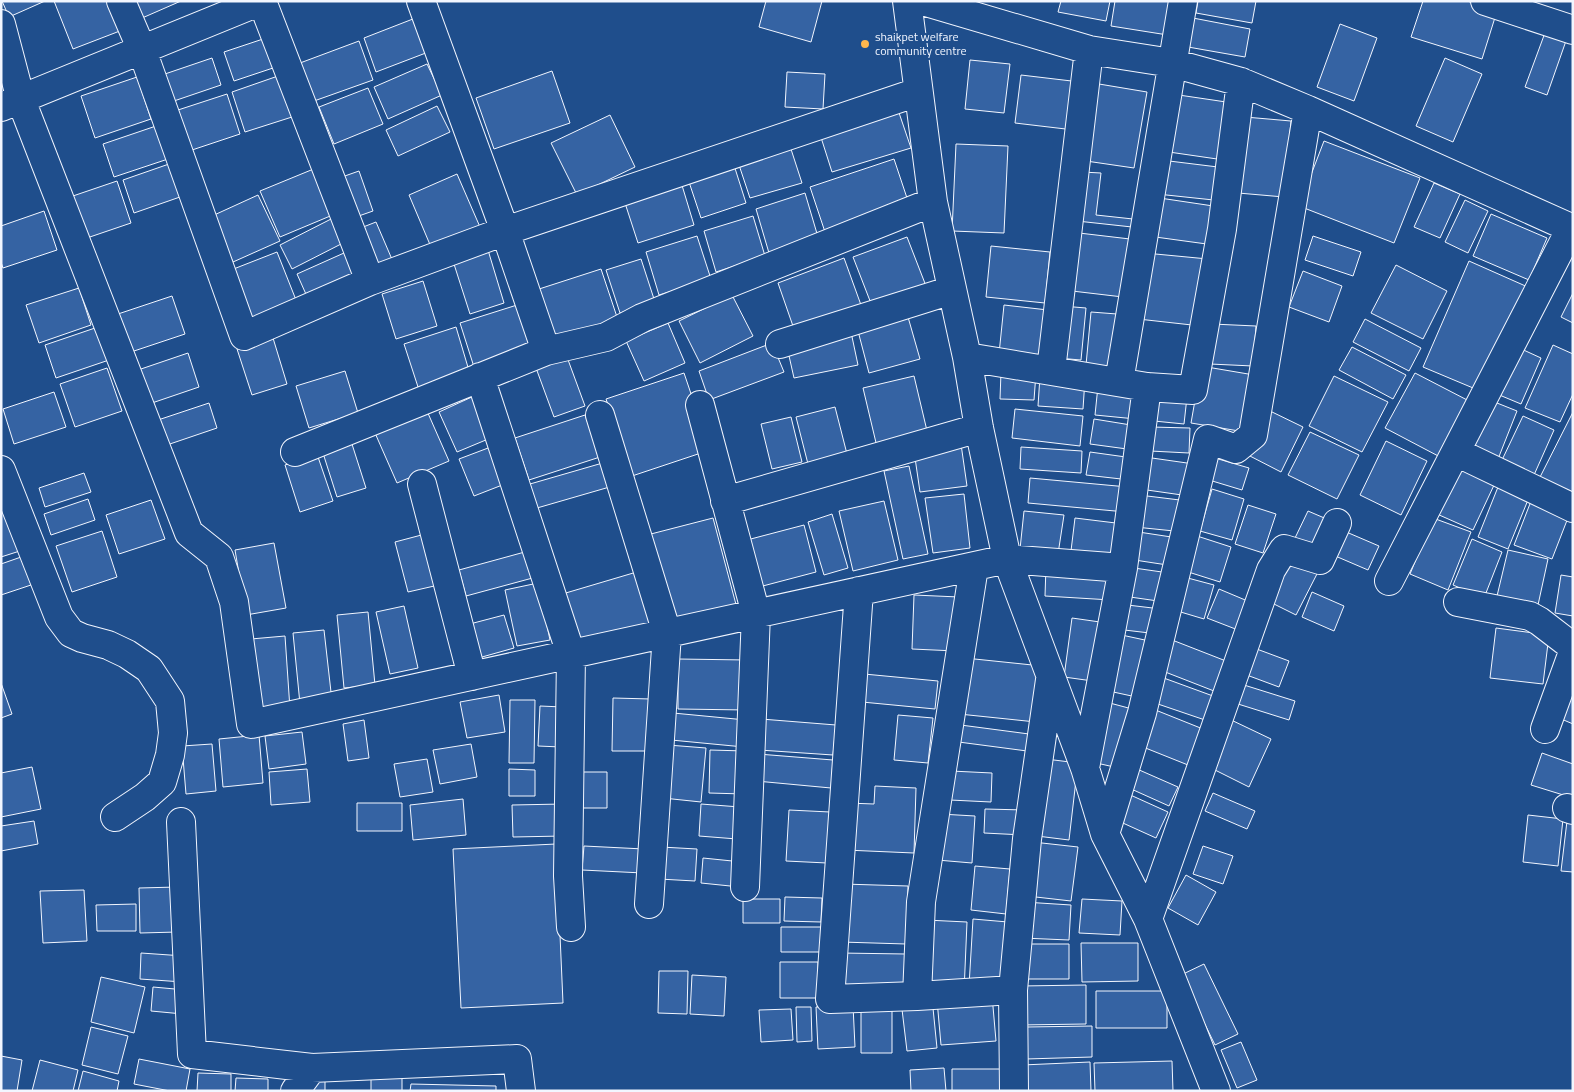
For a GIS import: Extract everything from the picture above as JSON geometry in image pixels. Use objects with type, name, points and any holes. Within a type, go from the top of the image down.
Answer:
[{"type":"street","points":[[121,1],[142,50],[244,336],[370,281],[505,231],[918,92]]},
{"type":"street","points":[[11,104],[261,1],[370,281]]},
{"type":"street","points":[[421,1],[505,231],[546,351]]},
{"type":"street","points":[[907,1],[932,202],[967,357],[979,428],[1007,560],[1085,768],[1105,834],[1148,920],[1213,1090]]},
{"type":"street","points":[[923,1],[1089,50],[1172,63],[1241,82],[1308,110],[1572,229],[1389,581]]},
{"type":"street","points":[[1119,382],[1183,1]]},
{"type":"street","points":[[1485,1],[1573,30]]},
{"type":"street","points":[[1,24],[11,104],[189,534],[219,557],[234,602],[250,724],[1007,560],[1123,568]]},
{"type":"street","points":[[1051,370],[1089,50]]},
{"type":"street","points":[[967,357],[1147,387],[1193,390],[1222,229],[1241,82]]},
{"type":"street","points":[[1105,834],[1142,713],[1208,440],[1236,449],[1253,435],[1308,110]]},
{"type":"street","points":[[295,452],[546,351],[606,337],[642,318],[932,202]]},
{"type":"street","points":[[780,344],[952,290]]},
{"type":"street","points":[[480,377],[571,654],[568,876],[571,927]]},
{"type":"street","points":[[1085,768],[1123,568],[1147,387]]},
{"type":"street","points":[[700,405],[756,614],[746,887]]},
{"type":"street","points":[[600,415],[667,633],[649,904]]},
{"type":"street","points":[[725,500],[979,428]]},
{"type":"street","points":[[1456,452],[1573,508]]},
{"type":"street","points":[[1,470],[59,617],[71,633],[120,651],[149,669],[170,701],[172,733],[170,755],[162,782],[146,797],[115,817]]},
{"type":"street","points":[[422,484],[472,676]]},
{"type":"street","points":[[1148,920],[1271,570],[1284,549],[1320,560],[1337,523]]},
{"type":"street","points":[[917,996],[921,902],[974,567]]},
{"type":"street","points":[[859,591],[830,999],[1013,990]]},
{"type":"street","points":[[1458,602],[1530,616],[1539,620],[1573,647]]},
{"type":"street","points":[[1545,729],[1573,652]]},
{"type":"street","points":[[1014,1091],[1013,990],[1027,839],[1051,675]]},
{"type":"street","points":[[181,822],[192,1054],[312,1068],[517,1058],[521,1091]]},
{"type":"street","points":[[295,1091],[312,1068]]},
{"type":"building","points":[[2,1],[45,1],[9,17]]},
{"type":"building","points":[[54,1],[114,1],[125,29],[73,49]]},
{"type":"building","points":[[124,1],[181,1],[133,22]]},
{"type":"building","points":[[766,1],[822,1],[811,42],[759,27]]},
{"type":"building","points":[[1061,1],[1110,1],[1106,21],[1058,12]]},
{"type":"building","points":[[1115,1],[1179,1],[1174,36],[1111,26]]},
{"type":"building","points":[[1198,1],[1256,1],[1252,23],[1196,13]]},
{"type":"building","points":[[1423,1],[1467,1],[1497,11],[1482,59],[1411,37]]},
{"type":"building","points":[[418,17],[431,51],[376,72],[364,38]]},
{"type":"building","points":[[1193,18],[1250,29],[1245,57],[1188,47]]},
{"type":"building","points":[[1340,24],[1377,38],[1354,101],[1317,87]]},
{"type":"building","points":[[1546,30],[1567,38],[1547,95],[1525,87]]},
{"type":"building","points":[[266,38],[276,67],[234,81],[224,52]]},
{"type":"building","points":[[359,41],[373,80],[314,101],[300,63]]},
{"type":"building","points":[[212,58],[221,85],[168,103],[159,76]]},
{"type":"building","points":[[1445,58],[1482,74],[1453,142],[1416,126]]},
{"type":"building","points":[[970,60],[1010,64],[1004,113],[965,109]]},
{"type":"building","points":[[427,64],[442,95],[388,119],[374,87]]},
{"type":"building","points":[[552,71],[570,123],[494,149],[476,98]]},
{"type":"building","points":[[787,72],[825,74],[823,109],[785,107]]},
{"type":"building","points":[[1021,75],[1080,82],[1074,130],[1015,123]]},
{"type":"building","points":[[278,76],[292,117],[245,132],[232,92]]},
{"type":"building","points":[[137,77],[151,119],[95,138],[81,96]]},
{"type":"building","points":[[1099,84],[1147,92],[1134,168],[1086,161]]},
{"type":"building","points":[[368,88],[383,124],[334,144],[319,107]]},
{"type":"building","points":[[227,94],[240,134],[192,150],[178,110]]},
{"type":"building","points":[[1172,94],[1233,103],[1224,160],[1162,151]]},
{"type":"building","points":[[896,104],[911,148],[832,172],[818,128]]},
{"type":"building","points":[[437,106],[450,132],[398,156],[386,130]]},
{"type":"building","points":[[610,115],[635,167],[577,195],[551,143]]},
{"type":"building","points":[[1245,117],[1291,121],[1284,197],[1238,193]]},
{"type":"building","points":[[156,126],[168,159],[114,177],[103,144]]},
{"type":"building","points":[[1324,141],[1420,178],[1394,243],[1299,206]]},
{"type":"building","points":[[789,143],[802,183],[750,198],[737,159]]},
{"type":"building","points":[[956,144],[1008,146],[1004,233],[952,231]]},
{"type":"building","points":[[894,159],[909,204],[825,232],[810,187]]},
{"type":"building","points":[[1161,160],[1226,168],[1223,201],[1157,194]]},
{"type":"building","points":[[733,162],[746,203],[701,218],[687,176]]},
{"type":"building","points":[[169,164],[180,197],[134,213],[123,180]]},
{"type":"building","points":[[316,168],[335,214],[280,237],[260,191]]},
{"type":"building","points":[[359,171],[373,211],[353,218],[339,178]]},
{"type":"building","points":[[1082,172],[1101,173],[1096,215],[1133,219],[1132,227],[1077,221]]},
{"type":"building","points":[[457,174],[480,227],[431,247],[409,195]]},
{"type":"building","points":[[117,181],[131,223],[81,240],[67,198]]},
{"type":"building","points":[[681,182],[694,225],[638,243],[624,200]]},
{"type":"building","points":[[1434,183],[1460,194],[1440,238],[1414,227]]},
{"type":"building","points":[[805,193],[818,237],[769,253],[756,209]]},
{"type":"building","points":[[258,195],[280,241],[233,262],[212,216]]},
{"type":"building","points":[[1153,197],[1220,207],[1214,245],[1148,236]]},
{"type":"building","points":[[1465,200],[1488,211],[1468,253],[1445,242]]},
{"type":"building","points":[[44,211],[57,250],[3,268],[1,262],[1,226]]},
{"type":"building","points":[[1491,214],[1547,238],[1529,280],[1473,256]]},
{"type":"building","points":[[753,216],[765,256],[716,272],[704,231]]},
{"type":"building","points":[[333,218],[345,242],[292,269],[280,245]]},
{"type":"building","points":[[376,222],[394,264],[371,274],[353,231]]},
{"type":"building","points":[[1079,233],[1130,239],[1123,297],[1072,291]]},
{"type":"building","points":[[697,236],[711,279],[659,295],[646,252]]},
{"type":"building","points":[[1313,236],[1361,252],[1353,276],[1305,260]]},
{"type":"building","points":[[907,237],[926,286],[872,306],[853,257]]},
{"type":"building","points":[[991,246],[1050,252],[1045,303],[986,297]]},
{"type":"building","points":[[488,250],[504,303],[470,314],[453,261]]},
{"type":"building","points":[[277,252],[298,305],[252,323],[231,270]]},
{"type":"building","points":[[344,253],[357,280],[309,301],[297,274]]},
{"type":"building","points":[[1145,253],[1208,259],[1201,326],[1138,319]]},
{"type":"building","points":[[844,258],[861,305],[794,329],[778,283]]},
{"type":"building","points":[[641,259],[655,302],[620,313],[606,270]]},
{"type":"building","points":[[1469,261],[1530,288],[1485,393],[1423,367]]},
{"type":"building","points":[[1396,265],[1447,291],[1423,339],[1371,313]]},
{"type":"building","points":[[601,269],[619,323],[553,343],[536,290]]},
{"type":"building","points":[[1303,271],[1342,286],[1329,322],[1289,307]]},
{"type":"building","points":[[423,281],[437,326],[396,339],[382,294]]},
{"type":"building","points":[[79,288],[91,325],[39,343],[26,305]]},
{"type":"building","points":[[1573,293],[1573,323],[1561,317]]},
{"type":"building","points":[[732,295],[753,336],[700,363],[679,321]]},
{"type":"building","points":[[172,296],[185,334],[128,353],[115,315]]},
{"type":"building","points":[[517,305],[530,349],[474,367],[460,323]]},
{"type":"building","points":[[1004,305],[1048,310],[1042,359],[999,354]]},
{"type":"building","points":[[1062,306],[1086,308],[1081,360],[1057,358]]},
{"type":"building","points":[[1091,312],[1117,314],[1111,367],[1086,365]]},
{"type":"building","points":[[908,317],[920,359],[869,373],[858,331]]},
{"type":"building","points":[[1365,319],[1421,348],[1409,371],[1353,342]]},
{"type":"building","points":[[668,323],[685,363],[644,381],[626,341]]},
{"type":"building","points":[[1212,324],[1256,326],[1253,366],[1210,364]]},
{"type":"building","points":[[98,327],[109,360],[56,378],[45,345]]},
{"type":"building","points":[[456,327],[470,374],[419,390],[404,344]]},
{"type":"building","points":[[851,332],[858,365],[794,378],[787,347]]},
{"type":"building","points":[[273,338],[287,384],[252,395],[237,349]]},
{"type":"building","points":[[772,343],[784,372],[709,400],[699,371]]},
{"type":"building","points":[[1553,345],[1573,354],[1573,394],[1560,422],[1525,408]]},
{"type":"building","points":[[1352,347],[1406,375],[1393,399],[1339,370]]},
{"type":"building","points":[[1517,347],[1541,358],[1521,404],[1497,394]]},
{"type":"building","points":[[188,353],[199,387],[149,404],[138,370]]},
{"type":"building","points":[[567,357],[585,406],[554,417],[536,368]]},
{"type":"building","points":[[1201,366],[1260,376],[1251,433],[1191,423]]},
{"type":"building","points":[[107,368],[122,411],[75,427],[60,384]]},
{"type":"building","points":[[345,371],[358,413],[309,428],[296,386]]},
{"type":"building","points":[[1001,372],[1036,373],[1034,400],[1000,399]]},
{"type":"building","points":[[684,373],[710,450],[632,476],[606,399]]},
{"type":"building","points":[[1415,373],[1471,402],[1442,458],[1385,428]]},
{"type":"building","points":[[914,376],[928,435],[877,447],[863,388]]},
{"type":"building","points":[[1040,376],[1085,379],[1083,409],[1038,406]]},
{"type":"building","points":[[1334,376],[1388,402],[1362,452],[1309,426]]},
{"type":"building","points":[[1098,386],[1139,391],[1136,419],[1095,415]]},
{"type":"building","points":[[54,392],[66,427],[14,444],[3,409]]},
{"type":"building","points":[[1157,394],[1187,397],[1184,424],[1154,421]]},
{"type":"building","points":[[474,396],[493,437],[457,452],[439,412]]},
{"type":"building","points":[[1492,401],[1517,411],[1498,459],[1472,448]]},
{"type":"building","points":[[209,403],[217,428],[161,447],[152,422]]},
{"type":"building","points":[[835,407],[847,454],[808,464],[796,417]]},
{"type":"building","points":[[1015,409],[1083,416],[1080,446],[1012,438]]},
{"type":"building","points":[[1268,410],[1303,427],[1281,472],[1246,454]]},
{"type":"building","points":[[427,411],[449,461],[397,483],[375,433]]},
{"type":"building","points":[[1573,412],[1573,501],[1537,483]]},
{"type":"building","points":[[585,415],[600,457],[529,480],[515,438]]},
{"type":"building","points":[[1523,416],[1554,430],[1534,475],[1502,460]]},
{"type":"building","points":[[791,417],[802,462],[772,469],[761,424]]},
{"type":"building","points":[[1094,419],[1131,425],[1127,449],[1090,444]]},
{"type":"building","points":[[1151,427],[1190,428],[1189,453],[1150,451]]},
{"type":"building","points":[[1310,432],[1359,455],[1337,499],[1288,475]]},
{"type":"building","points":[[351,441],[366,488],[337,497],[322,450]]},
{"type":"building","points":[[1386,441],[1427,461],[1401,515],[1360,495]]},
{"type":"building","points":[[961,444],[967,486],[920,492],[914,451]]},
{"type":"building","points":[[496,445],[510,482],[474,496],[459,459]]},
{"type":"building","points":[[1021,447],[1082,451],[1081,473],[1020,469]]},
{"type":"building","points":[[1090,452],[1133,458],[1130,480],[1086,475]]},
{"type":"building","points":[[317,454],[333,501],[300,512],[285,465]]},
{"type":"building","points":[[1145,457],[1194,464],[1189,496],[1140,489]]},
{"type":"building","points":[[1215,458],[1249,468],[1242,490],[1209,480]]},
{"type":"building","points":[[606,462],[613,486],[537,508],[530,484]]},
{"type":"building","points":[[909,466],[928,554],[903,559],[884,471]]},
{"type":"building","points":[[1459,467],[1495,483],[1473,530],[1437,514]]},
{"type":"building","points":[[84,473],[91,492],[45,507],[39,488]]},
{"type":"building","points":[[1030,478],[1128,487],[1126,512],[1028,503]]},
{"type":"building","points":[[1500,482],[1530,495],[1508,549],[1478,537]]},
{"type":"building","points":[[1212,489],[1244,499],[1232,540],[1200,531]]},
{"type":"building","points":[[964,494],[970,548],[933,553],[925,498]]},
{"type":"building","points":[[1139,495],[1188,501],[1184,532],[1135,527]]},
{"type":"building","points":[[1533,496],[1571,510],[1552,559],[1514,545]]},
{"type":"building","points":[[88,499],[95,520],[51,535],[44,514]]},
{"type":"building","points":[[151,500],[165,539],[119,554],[106,515]]},
{"type":"building","points":[[884,501],[898,560],[853,571],[839,511]]},
{"type":"building","points":[[12,505],[26,549],[1,557],[1,509]]},
{"type":"building","points":[[1248,505],[1276,514],[1263,553],[1235,544]]},
{"type":"building","points":[[1024,511],[1064,515],[1058,554],[1020,549]]},
{"type":"building","points":[[1308,511],[1336,523],[1323,550],[1295,538]]},
{"type":"building","points":[[832,514],[848,568],[824,575],[808,522]]},
{"type":"building","points":[[713,518],[738,612],[671,628],[647,535]]},
{"type":"building","points":[[1075,518],[1124,524],[1119,565],[1070,559]]},
{"type":"building","points":[[1433,518],[1471,532],[1448,590],[1410,574]]},
{"type":"building","points":[[804,525],[816,572],[759,587],[747,540]]},
{"type":"building","points":[[1337,528],[1379,546],[1368,570],[1326,552]]},
{"type":"building","points":[[102,531],[117,577],[72,592],[56,546]]},
{"type":"building","points":[[1132,531],[1178,538],[1174,566],[1128,559]]},
{"type":"building","points":[[429,533],[443,584],[408,592],[395,542]]},
{"type":"building","points":[[1194,535],[1231,547],[1220,582],[1182,570]]},
{"type":"building","points":[[1472,539],[1502,552],[1484,598],[1453,585]]},
{"type":"building","points":[[274,543],[286,608],[246,615],[235,550]]},
{"type":"building","points":[[532,550],[540,576],[466,596],[459,570]]},
{"type":"building","points":[[1508,550],[1548,559],[1538,605],[1497,596]]},
{"type":"building","points":[[1289,555],[1319,570],[1296,615],[1266,600]]},
{"type":"building","points":[[24,556],[34,584],[1,595],[1,564]]},
{"type":"building","points":[[1046,566],[1113,570],[1111,600],[1045,596]]},
{"type":"building","points":[[1127,567],[1169,573],[1165,602],[1123,596]]},
{"type":"building","points":[[640,571],[657,628],[577,652],[559,595]]},
{"type":"building","points":[[1561,575],[1573,577],[1573,616],[1555,613]]},
{"type":"building","points":[[1184,577],[1214,585],[1204,619],[1174,610]]},
{"type":"building","points":[[538,583],[550,640],[517,646],[505,590]]},
{"type":"building","points":[[1219,589],[1250,602],[1238,630],[1207,618]]},
{"type":"building","points":[[1312,592],[1344,606],[1334,631],[1302,617]]},
{"type":"building","points":[[914,595],[959,597],[956,651],[912,649]]},
{"type":"building","points":[[1119,604],[1161,609],[1158,634],[1116,629]]},
{"type":"building","points":[[404,606],[418,668],[390,674],[376,612]]},
{"type":"building","points":[[368,612],[375,685],[344,688],[337,615]]},
{"type":"building","points":[[504,615],[514,648],[475,659],[466,625]]},
{"type":"building","points":[[1072,618],[1107,623],[1100,682],[1064,677]]},
{"type":"building","points":[[1496,628],[1549,635],[1543,684],[1490,678]]},
{"type":"building","points":[[324,630],[332,701],[300,704],[293,633]]},
{"type":"building","points":[[1117,634],[1154,642],[1141,698],[1104,690]]},
{"type":"building","points":[[285,636],[290,709],[256,712],[251,639]]},
{"type":"building","points":[[1167,638],[1226,661],[1214,691],[1155,668]]},
{"type":"building","points":[[1254,648],[1289,661],[1279,687],[1244,674]]},
{"type":"building","points":[[965,658],[1042,666],[1036,722],[959,714]]},
{"type":"building","points":[[678,659],[747,660],[747,710],[678,709]]},
{"type":"building","points":[[864,674],[938,681],[935,709],[862,702]]},
{"type":"building","points":[[1161,677],[1213,696],[1205,720],[1152,702]]},
{"type":"building","points":[[1,683],[12,714],[1,718]]},
{"type":"building","points":[[1244,685],[1295,701],[1289,720],[1238,704]]},
{"type":"building","points":[[1573,692],[1573,724],[1552,715]]},
{"type":"building","points":[[499,695],[505,732],[467,738],[460,702]]},
{"type":"building","points":[[613,698],[651,699],[651,751],[612,751]]},
{"type":"building","points":[[510,700],[535,700],[534,763],[509,763]]},
{"type":"building","points":[[1106,702],[1136,710],[1123,769],[1092,762]]},
{"type":"building","points":[[540,706],[563,707],[561,747],[538,746]]},
{"type":"building","points":[[1153,709],[1203,729],[1188,765],[1138,745]]},
{"type":"building","points":[[673,713],[746,720],[744,747],[671,740]]},
{"type":"building","points":[[898,715],[933,718],[928,763],[894,760]]},
{"type":"building","points":[[1227,718],[1271,739],[1249,787],[1205,765]]},
{"type":"building","points":[[761,719],[836,725],[833,755],[759,750]]},
{"type":"building","points":[[364,720],[369,758],[348,761],[343,724]]},
{"type":"building","points":[[953,724],[1029,734],[1027,751],[951,741]]},
{"type":"building","points":[[302,732],[306,764],[269,769],[265,736]]},
{"type":"building","points":[[259,735],[263,783],[223,787],[219,739]]},
{"type":"building","points":[[212,744],[216,791],[186,794],[182,746]]},
{"type":"building","points":[[471,744],[477,777],[440,784],[433,750]]},
{"type":"building","points":[[668,745],[706,748],[701,802],[663,798]]},
{"type":"building","points":[[710,750],[745,751],[744,794],[709,793]]},
{"type":"building","points":[[1542,753],[1573,764],[1573,798],[1531,785]]},
{"type":"building","points":[[758,754],[833,760],[831,788],[756,781]]},
{"type":"building","points":[[427,759],[433,792],[400,797],[394,764]]},
{"type":"building","points":[[1046,759],[1078,763],[1069,840],[1037,836]]},
{"type":"building","points":[[32,767],[41,809],[1,817],[1,773]]},
{"type":"building","points":[[307,769],[310,802],[271,805],[269,772]]},
{"type":"building","points":[[509,769],[535,770],[535,796],[509,796]]},
{"type":"building","points":[[1137,769],[1178,787],[1169,806],[1129,788]]},
{"type":"building","points":[[951,771],[992,773],[991,802],[950,800]]},
{"type":"building","points":[[583,772],[607,772],[607,808],[583,808]]},
{"type":"building","points":[[875,786],[916,788],[914,853],[845,850],[847,803],[874,804]]},
{"type":"building","points":[[1126,793],[1168,812],[1156,838],[1114,819]]},
{"type":"building","points":[[1213,793],[1255,811],[1247,829],[1205,811]]},
{"type":"building","points":[[463,799],[466,835],[413,840],[410,805]]},
{"type":"building","points":[[357,803],[402,803],[402,831],[357,831]]},
{"type":"building","points":[[563,804],[563,836],[513,837],[512,805]]},
{"type":"building","points":[[701,804],[740,807],[737,839],[699,836]]},
{"type":"building","points":[[985,809],[1025,810],[1024,835],[984,833]]},
{"type":"building","points":[[789,810],[830,812],[827,863],[786,861]]},
{"type":"building","points":[[940,814],[975,816],[972,863],[937,860]]},
{"type":"building","points":[[1528,815],[1563,819],[1558,866],[1523,862]]},
{"type":"building","points":[[34,821],[38,844],[1,851],[1,826]]},
{"type":"building","points":[[1567,821],[1573,821],[1573,872],[1561,871]]},
{"type":"building","points":[[1033,842],[1078,847],[1071,901],[1027,896]]},
{"type":"building","points":[[556,844],[563,1003],[461,1008],[453,849]]},
{"type":"building","points":[[584,846],[644,849],[643,873],[582,870]]},
{"type":"building","points":[[1203,846],[1233,856],[1223,884],[1193,874]]},
{"type":"building","points":[[661,847],[697,849],[695,881],[659,879]]},
{"type":"building","points":[[703,858],[742,862],[740,887],[701,883]]},
{"type":"building","points":[[975,866],[1010,869],[1006,914],[971,910]]},
{"type":"building","points":[[1186,875],[1216,892],[1198,925],[1168,908]]},
{"type":"building","points":[[843,884],[908,886],[906,944],[841,942]]},
{"type":"building","points":[[177,887],[178,932],[140,933],[139,888]]},
{"type":"building","points":[[84,890],[87,941],[43,943],[40,891]]},
{"type":"building","points":[[785,897],[822,898],[821,922],[784,921]]},
{"type":"building","points":[[743,899],[780,899],[780,923],[743,923]]},
{"type":"building","points":[[1082,899],[1122,901],[1120,935],[1079,933]]},
{"type":"building","points":[[1024,902],[1071,905],[1069,940],[1022,938]]},
{"type":"building","points":[[136,904],[136,931],[97,931],[96,905]]},
{"type":"building","points":[[973,919],[1008,922],[1004,989],[969,986]]},
{"type":"building","points":[[926,920],[967,922],[964,992],[923,990]]},
{"type":"building","points":[[781,927],[822,927],[822,952],[781,952]]},
{"type":"building","points":[[1081,943],[1138,943],[1138,981],[1082,982]]},
{"type":"building","points":[[1021,944],[1069,944],[1069,979],[1021,979]]},
{"type":"building","points":[[141,953],[184,956],[183,982],[140,979]]},
{"type":"building","points":[[840,953],[906,954],[904,994],[839,992]]},
{"type":"building","points":[[780,962],[818,962],[818,998],[780,998]]},
{"type":"building","points":[[1204,964],[1238,1034],[1215,1045],[1181,975]]},
{"type":"building","points":[[659,971],[688,971],[687,1014],[658,1013]]},
{"type":"building","points":[[692,975],[726,977],[724,1016],[690,1014]]},
{"type":"building","points":[[101,977],[145,987],[134,1033],[91,1022]]},
{"type":"building","points":[[1086,985],[1086,1024],[1020,1025],[1020,986]]},
{"type":"building","points":[[153,987],[186,990],[183,1014],[151,1011]]},
{"type":"building","points":[[1096,991],[1167,991],[1167,1028],[1096,1028]]},
{"type":"building","points":[[992,995],[996,1041],[941,1045],[937,1000]]},
{"type":"building","points":[[932,998],[937,1048],[907,1051],[901,1001]]},
{"type":"building","points":[[861,1004],[892,1004],[892,1053],[861,1053]]},
{"type":"building","points":[[853,1005],[855,1047],[818,1049],[816,1007]]},
{"type":"building","points":[[796,1007],[811,1007],[812,1041],[797,1042]]},
{"type":"building","points":[[791,1009],[793,1040],[761,1042],[759,1010]]},
{"type":"building","points":[[1092,1026],[1092,1057],[1026,1059],[1026,1027]]},
{"type":"building","points":[[91,1027],[128,1036],[118,1074],[82,1065]]},
{"type":"building","points":[[1241,1042],[1257,1080],[1237,1088],[1221,1050]]},
{"type":"building","points":[[1,1056],[22,1060],[17,1091],[1,1091]]},
{"type":"building","points":[[139,1059],[190,1069],[186,1091],[170,1091],[134,1084]]},
{"type":"building","points":[[40,1060],[78,1070],[73,1091],[32,1091]]},
{"type":"building","points":[[1172,1061],[1173,1091],[1095,1091],[1094,1063]]},
{"type":"building","points":[[1090,1062],[1091,1091],[1023,1091],[1022,1065]]},
{"type":"building","points":[[944,1068],[946,1091],[911,1091],[910,1070]]},
{"type":"building","points":[[952,1069],[1001,1069],[1001,1091],[952,1091]]},
{"type":"building","points":[[83,1071],[119,1081],[117,1091],[78,1091]]},
{"type":"building","points":[[198,1073],[231,1074],[231,1091],[197,1091]]},
{"type":"building","points":[[371,1076],[402,1076],[402,1091],[371,1091]]},
{"type":"building","points":[[236,1078],[268,1079],[268,1091],[235,1091]]},
{"type":"building","points":[[306,1081],[325,1081],[325,1091],[306,1091]]},
{"type":"building","points":[[411,1084],[496,1086],[496,1091],[410,1091]]},
{"type":"place","name":"shaikpet welfare community centre","points":[[865,44]]}]
